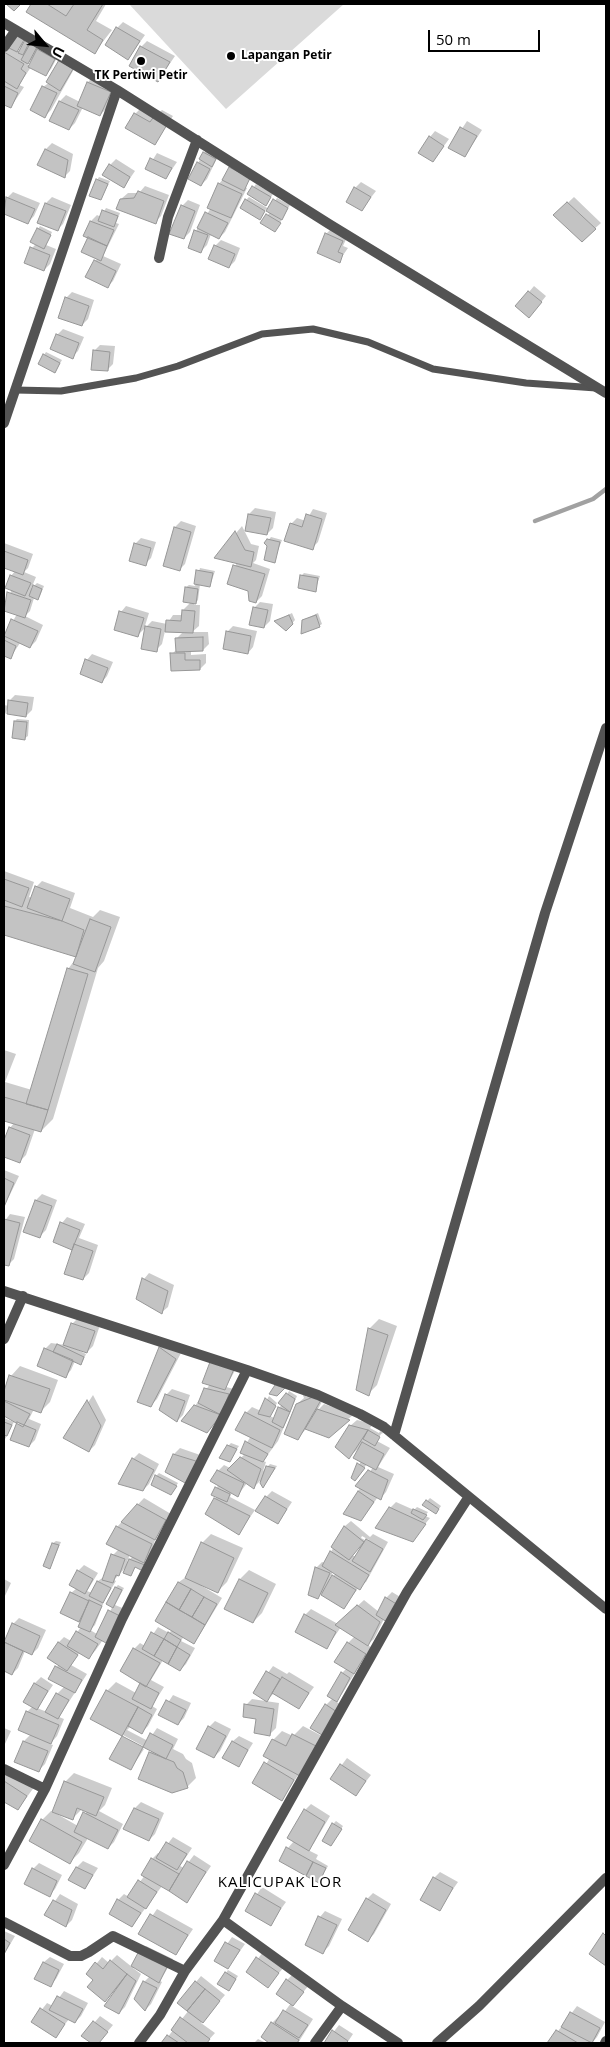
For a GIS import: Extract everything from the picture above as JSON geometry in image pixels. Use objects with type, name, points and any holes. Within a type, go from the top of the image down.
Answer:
[{"type":"street","points":[[4,23],[117,90],[363,245],[603,391]]},
{"type":"street","points":[[4,47],[16,30]]},
{"type":"street","points":[[4,423],[117,90]]},
{"type":"street","points":[[159,258],[168,218],[197,140]]},
{"type":"street","points":[[394,1435],[545,913],[606,728]]},
{"type":"street","points":[[4,1291],[247,1370],[318,1395],[368,1418],[394,1435],[468,1498],[606,1609]]},
{"type":"street","points":[[4,1338],[23,1296]]},
{"type":"street","points":[[4,1865],[45,1790],[122,1619],[247,1370]]},
{"type":"street","points":[[139,2043],[160,2015],[185,1971],[223,1920],[407,1592],[468,1498]]},
{"type":"street","points":[[4,1769],[45,1790]]},
{"type":"street","points":[[437,2043],[479,2006],[606,1878]]},
{"type":"street","points":[[223,1920],[342,2006],[398,2043]]},
{"type":"street","points":[[4,1922],[70,1956],[81,1956],[113,1936],[185,1971]]},
{"type":"street","points":[[315,2043],[342,2006]]},
{"type":"lane","points":[[15,390],[61,391],[136,378],[178,366],[262,334],[313,329],[368,342],[434,369],[452,373],[603,391]]},
{"type":"shaded area","name":"Lapangan Petir","points":[[129,4],[344,4],[226,109]]},
{"type":"building","points":[[6,4],[21,4],[14,11]]},
{"type":"building","points":[[31,4],[47,4],[66,16],[74,4],[103,4],[87,30],[103,40],[95,54],[26,12]]},
{"type":"building","points":[[116,27],[140,41],[128,60],[105,45]]},
{"type":"building","points":[[17,33],[25,38],[17,52],[9,48]]},
{"type":"building","points":[[26,38],[30,41],[23,55],[18,53]]},
{"type":"building","points":[[31,42],[38,45],[28,64],[21,60]]},
{"type":"building","points":[[140,46],[170,62],[158,82],[129,66]]},
{"type":"building","points":[[37,49],[55,59],[46,76],[28,67]]},
{"type":"building","points":[[4,52],[24,64],[21,69],[26,73],[17,89],[4,81]]},
{"type":"building","points":[[59,60],[73,69],[60,91],[46,82]]},
{"type":"building","points":[[87,82],[111,92],[100,116],[77,106]]},
{"type":"building","points":[[4,86],[18,93],[11,108],[4,105]]},
{"type":"building","points":[[42,86],[57,93],[45,118],[30,110]]},
{"type":"building","points":[[59,101],[79,110],[69,130],[49,121]]},
{"type":"building","points":[[134,113],[150,122],[155,115],[168,123],[155,145],[125,128]]},
{"type":"building","points":[[460,127],[477,136],[465,157],[448,148]]},
{"type":"building","points":[[429,136],[444,146],[433,162],[418,153]]},
{"type":"building","points":[[45,149],[68,160],[65,178],[37,165]]},
{"type":"building","points":[[203,152],[216,159],[212,167],[199,159]]},
{"type":"building","points":[[150,158],[172,168],[166,179],[145,169]]},
{"type":"building","points":[[197,162],[210,169],[201,186],[188,179]]},
{"type":"building","points":[[109,164],[130,177],[124,188],[102,175]]},
{"type":"building","points":[[229,167],[250,178],[244,191],[222,180]]},
{"type":"building","points":[[96,179],[108,184],[101,200],[89,196]]},
{"type":"building","points":[[218,183],[242,194],[231,218],[207,208]]},
{"type":"building","points":[[252,186],[271,197],[266,206],[247,194]]},
{"type":"building","points":[[354,187],[371,197],[362,211],[346,202]]},
{"type":"building","points":[[138,191],[164,201],[156,224],[116,209],[120,199],[134,198]]},
{"type":"building","points":[[6,197],[35,209],[28,224],[4,214]]},
{"type":"building","points":[[245,199],[265,211],[260,220],[240,208]]},
{"type":"building","points":[[273,199],[288,208],[282,220],[266,211]]},
{"type":"building","points":[[567,202],[596,229],[582,242],[553,215]]},
{"type":"building","points":[[45,203],[66,211],[58,231],[37,223]]},
{"type":"building","points":[[181,205],[195,211],[184,239],[169,234]]},
{"type":"building","points":[[102,210],[118,216],[114,227],[98,221]]},
{"type":"building","points":[[205,212],[228,223],[219,239],[197,228]]},
{"type":"building","points":[[266,214],[281,223],[275,232],[260,223]]},
{"type":"building","points":[[90,221],[114,230],[107,246],[83,236]]},
{"type":"building","points":[[37,228],[51,235],[44,249],[30,242]]},
{"type":"building","points":[[194,230],[208,235],[201,253],[188,248]]},
{"type":"building","points":[[325,233],[343,241],[338,252],[343,254],[340,263],[317,253]]},
{"type":"building","points":[[88,237],[107,246],[101,261],[81,252]]},
{"type":"building","points":[[214,245],[235,254],[229,268],[208,259]]},
{"type":"building","points":[[30,247],[50,255],[44,271],[24,263]]},
{"type":"building","points":[[94,260],[116,271],[108,288],[85,277]]},
{"type":"building","points":[[528,291],[542,302],[529,318],[515,306]]},
{"type":"building","points":[[65,297],[89,306],[82,326],[58,318]]},
{"type":"building","points":[[56,334],[79,343],[73,359],[50,349]]},
{"type":"building","points":[[93,350],[110,352],[108,371],[91,370]]},
{"type":"building","points":[[43,354],[60,363],[55,373],[38,364]]},
{"type":"building","points":[[248,514],[271,518],[267,535],[245,531]]},
{"type":"building","points":[[306,514],[322,519],[313,550],[284,541],[290,523],[302,527]]},
{"type":"building","points":[[174,527],[191,532],[180,571],[163,566]]},
{"type":"building","points":[[235,531],[245,550],[254,552],[251,567],[214,558]]},
{"type":"building","points":[[267,539],[280,542],[275,563],[264,560],[267,546],[264,543]]},
{"type":"building","points":[[134,543],[151,548],[146,566],[129,561]]},
{"type":"building","points":[[4,551],[28,560],[23,575],[4,568]]},
{"type":"building","points":[[233,565],[265,574],[256,603],[249,601],[248,591],[227,584]]},
{"type":"building","points":[[196,570],[213,573],[210,587],[194,584]]},
{"type":"building","points":[[10,575],[31,583],[25,596],[5,588]]},
{"type":"building","points":[[300,575],[318,578],[316,592],[298,588]]},
{"type":"building","points":[[33,585],[42,589],[38,600],[29,596]]},
{"type":"building","points":[[185,587],[198,589],[196,604],[183,602]]},
{"type":"building","points":[[7,592],[31,600],[25,618],[4,611]]},
{"type":"building","points":[[253,607],[268,610],[264,628],[249,625]]},
{"type":"building","points":[[182,610],[195,611],[193,633],[165,632],[166,620],[181,621]]},
{"type":"building","points":[[119,611],[144,618],[138,637],[114,630]]},
{"type":"building","points":[[289,615],[293,624],[286,631],[274,621]]},
{"type":"building","points":[[316,615],[320,627],[301,634],[302,620]]},
{"type":"building","points":[[11,619],[38,631],[30,648],[4,636]]},
{"type":"building","points":[[145,626],[161,629],[157,652],[141,649]]},
{"type":"building","points":[[226,631],[251,636],[248,654],[223,649]]},
{"type":"building","points":[[203,637],[203,651],[176,652],[175,638]]},
{"type":"building","points":[[4,640],[16,646],[11,659],[4,656]]},
{"type":"building","points":[[170,653],[185,653],[185,660],[200,660],[200,670],[171,671]]},
{"type":"building","points":[[85,659],[108,668],[102,683],[80,674]]},
{"type":"building","points":[[8,700],[28,703],[26,717],[7,714]]},
{"type":"building","points":[[14,721],[27,722],[25,740],[12,738]]},
{"type":"building","points":[[4,879],[29,888],[22,907],[4,900]]},
{"type":"building","points":[[35,886],[70,899],[62,921],[27,908]]},
{"type":"building","points":[[4,906],[62,921],[84,930],[76,957],[4,935]]},
{"type":"building","points":[[90,919],[111,927],[95,972],[73,964]]},
{"type":"building","points":[[67,968],[88,974],[48,1110],[26,1104]]},
{"type":"building","points":[[4,1097],[48,1110],[41,1132],[4,1121]]},
{"type":"building","points":[[9,1127],[30,1135],[20,1163],[4,1157],[4,1140]]},
{"type":"building","points":[[4,1178],[14,1183],[4,1207]]},
{"type":"building","points":[[35,1200],[52,1206],[40,1238],[23,1232]]},
{"type":"building","points":[[4,1219],[20,1223],[9,1266],[4,1265]]},
{"type":"building","points":[[60,1222],[80,1230],[72,1250],[53,1242]]},
{"type":"building","points":[[74,1244],[93,1251],[83,1280],[64,1274]]},
{"type":"building","points":[[142,1278],[168,1291],[162,1314],[136,1299]]},
{"type":"building","points":[[71,1323],[95,1331],[87,1353],[63,1345]]},
{"type":"building","points":[[368,1328],[388,1335],[369,1396],[356,1390]]},
{"type":"building","points":[[57,1344],[84,1357],[81,1365],[53,1352]]},
{"type":"building","points":[[159,1347],[176,1359],[151,1407],[137,1402]]},
{"type":"building","points":[[44,1348],[73,1360],[66,1378],[37,1366]]},
{"type":"building","points":[[210,1362],[234,1369],[225,1390],[202,1383]]},
{"type":"building","points":[[9,1375],[50,1389],[41,1413],[4,1400],[4,1391]]},
{"type":"building","points":[[275,1385],[285,1388],[277,1396],[269,1394]]},
{"type":"building","points":[[204,1388],[229,1394],[221,1415],[198,1403]]},
{"type":"building","points":[[286,1393],[295,1399],[290,1412],[278,1403]]},
{"type":"building","points":[[165,1394],[185,1401],[177,1422],[159,1410]]},
{"type":"building","points":[[313,1397],[321,1400],[298,1440],[284,1434],[296,1404]]},
{"type":"building","points":[[265,1398],[276,1406],[270,1417],[258,1414]]},
{"type":"building","points":[[87,1400],[101,1426],[89,1452],[63,1438]]},
{"type":"building","points":[[4,1401],[30,1414],[23,1427],[4,1416]]},
{"type":"building","points":[[194,1405],[221,1415],[207,1433],[181,1421]]},
{"type":"building","points":[[278,1407],[290,1412],[283,1428],[272,1422]]},
{"type":"building","points":[[317,1409],[350,1420],[329,1438],[305,1429]]},
{"type":"building","points":[[245,1412],[280,1430],[272,1448],[235,1430]]},
{"type":"building","points":[[4,1422],[12,1425],[7,1436],[4,1435]]},
{"type":"building","points":[[17,1422],[36,1430],[29,1447],[10,1440]]},
{"type":"building","points":[[349,1425],[368,1430],[349,1459],[335,1447]]},
{"type":"building","points":[[368,1430],[380,1437],[375,1446],[363,1439]]},
{"type":"building","points":[[245,1441],[268,1454],[263,1462],[240,1453]]},
{"type":"building","points":[[362,1442],[384,1454],[376,1470],[353,1458]]},
{"type":"building","points":[[227,1445],[237,1449],[230,1462],[219,1458]]},
{"type":"building","points":[[173,1454],[199,1462],[187,1484],[165,1472]]},
{"type":"building","points":[[240,1457],[261,1469],[254,1489],[227,1470]]},
{"type":"building","points":[[132,1458],[154,1470],[143,1491],[118,1484]]},
{"type":"building","points":[[357,1463],[365,1468],[355,1481],[351,1478]]},
{"type":"building","points":[[266,1466],[275,1468],[263,1488],[260,1483]]},
{"type":"building","points":[[217,1470],[244,1483],[238,1497],[210,1481]]},
{"type":"building","points":[[368,1470],[388,1480],[381,1500],[355,1486]]},
{"type":"building","points":[[155,1475],[177,1486],[171,1495],[151,1485]]},
{"type":"building","points":[[215,1487],[230,1494],[227,1502],[211,1495]]},
{"type":"building","points":[[358,1491],[374,1502],[361,1521],[343,1514]]},
{"type":"building","points":[[265,1496],[287,1509],[278,1524],[255,1511]]},
{"type":"building","points":[[214,1498],[250,1516],[239,1535],[205,1514]]},
{"type":"building","points":[[426,1500],[439,1509],[436,1514],[422,1505]]},
{"type":"building","points":[[137,1504],[166,1520],[155,1540],[121,1522]]},
{"type":"building","points":[[389,1507],[426,1524],[413,1542],[375,1528]]},
{"type":"building","points":[[413,1509],[427,1515],[423,1520],[411,1513]]},
{"type":"building","points":[[116,1526],[152,1544],[144,1563],[106,1544]]},
{"type":"building","points":[[344,1526],[364,1542],[349,1560],[331,1547]]},
{"type":"building","points":[[366,1539],[383,1549],[370,1572],[352,1561]]},
{"type":"building","points":[[201,1542],[234,1558],[218,1593],[185,1578]]},
{"type":"building","points":[[52,1543],[59,1545],[50,1569],[43,1566]]},
{"type":"building","points":[[330,1551],[369,1575],[360,1590],[322,1566]]},
{"type":"building","points":[[111,1554],[125,1559],[119,1576],[116,1575],[113,1583],[102,1580]]},
{"type":"building","points":[[129,1559],[145,1565],[143,1571],[135,1567],[131,1576],[123,1573]]},
{"type":"building","points":[[315,1567],[330,1573],[318,1599],[308,1595]]},
{"type":"building","points":[[77,1570],[93,1579],[85,1594],[69,1585]]},
{"type":"building","points":[[332,1575],[356,1590],[344,1609],[321,1595]]},
{"type":"building","points":[[239,1579],[268,1593],[253,1623],[224,1609]]},
{"type":"building","points":[[97,1581],[111,1588],[103,1603],[89,1596]]},
{"type":"building","points":[[178,1582],[191,1589],[179,1610],[166,1602]]},
{"type":"building","points":[[115,1587],[122,1590],[113,1608],[106,1604]]},
{"type":"building","points":[[191,1589],[204,1597],[192,1617],[179,1610]]},
{"type":"building","points":[[70,1592],[89,1601],[79,1622],[60,1613]]},
{"type":"building","points":[[204,1597],[217,1604],[205,1625],[192,1617]]},
{"type":"building","points":[[385,1597],[398,1605],[387,1622],[376,1615]]},
{"type":"building","points":[[89,1600],[102,1606],[90,1632],[78,1627]]},
{"type":"building","points":[[166,1602],[205,1625],[194,1644],[155,1621]]},
{"type":"building","points":[[357,1605],[380,1622],[368,1646],[335,1625]]},
{"type":"building","points":[[108,1610],[120,1616],[106,1643],[95,1637]]},
{"type":"building","points":[[304,1614],[336,1632],[327,1649],[295,1632]]},
{"type":"building","points":[[12,1623],[40,1636],[32,1655],[4,1642]]},
{"type":"building","points":[[76,1631],[98,1644],[89,1659],[67,1646]]},
{"type":"building","points":[[151,1632],[164,1639],[154,1656],[142,1649]]},
{"type":"building","points":[[168,1632],[181,1640],[177,1647],[164,1639]]},
{"type":"building","points":[[164,1639],[177,1647],[168,1664],[154,1656]]},
{"type":"building","points":[[4,1642],[23,1651],[12,1675],[4,1671]]},
{"type":"building","points":[[58,1642],[78,1655],[67,1671],[47,1658]]},
{"type":"building","points":[[347,1642],[366,1654],[354,1674],[334,1662]]},
{"type":"building","points":[[177,1647],[190,1655],[180,1671],[168,1664]]},
{"type":"building","points":[[133,1648],[160,1663],[146,1687],[120,1671]]},
{"type":"building","points":[[55,1666],[82,1680],[75,1693],[48,1679]]},
{"type":"building","points":[[266,1671],[280,1679],[267,1702],[253,1693]]},
{"type":"building","points":[[341,1672],[350,1678],[337,1702],[327,1696]]},
{"type":"building","points":[[282,1677],[309,1693],[299,1709],[272,1693]]},
{"type":"building","points":[[34,1683],[48,1691],[37,1710],[23,1702]]},
{"type":"building","points":[[140,1683],[159,1693],[151,1709],[132,1699]]},
{"type":"building","points":[[106,1690],[138,1707],[122,1736],[90,1719]]},
{"type":"building","points":[[56,1693],[69,1700],[58,1719],[45,1712]]},
{"type":"building","points":[[166,1700],[186,1710],[178,1725],[158,1715]]},
{"type":"building","points":[[244,1704],[274,1709],[270,1736],[254,1733],[256,1719],[243,1717]]},
{"type":"building","points":[[325,1704],[337,1712],[322,1735],[310,1728]]},
{"type":"building","points":[[138,1707],[152,1715],[142,1734],[128,1726]]},
{"type":"building","points":[[26,1711],[59,1725],[51,1744],[18,1730]]},
{"type":"building","points":[[208,1726],[226,1736],[214,1758],[196,1749]]},
{"type":"building","points":[[150,1733],[173,1745],[166,1759],[143,1747]]},
{"type":"building","points":[[292,1734],[316,1746],[300,1776],[263,1756],[272,1739],[286,1746]]},
{"type":"building","points":[[122,1736],[143,1747],[131,1770],[109,1759]]},
{"type":"building","points":[[23,1741],[48,1751],[39,1772],[14,1762]]},
{"type":"building","points":[[232,1741],[248,1750],[239,1767],[222,1758]]},
{"type":"building","points":[[149,1752],[174,1762],[177,1768],[183,1772],[188,1788],[172,1793],[138,1779]]},
{"type":"building","points":[[264,1762],[294,1780],[282,1801],[252,1783]]},
{"type":"building","points":[[340,1764],[366,1781],[356,1796],[330,1779]]},
{"type":"building","points":[[4,1781],[27,1796],[18,1810],[4,1802]]},
{"type":"building","points":[[64,1781],[104,1797],[96,1816],[77,1808],[73,1820],[52,1812]]},
{"type":"building","points":[[134,1808],[159,1819],[149,1841],[123,1829]]},
{"type":"building","points":[[304,1809],[325,1822],[309,1851],[287,1838]]},
{"type":"building","points":[[83,1812],[118,1830],[108,1849],[74,1832]]},
{"type":"building","points":[[41,1819],[82,1842],[70,1864],[29,1841]]},
{"type":"building","points":[[332,1823],[342,1829],[331,1846],[322,1841]]},
{"type":"building","points":[[166,1842],[187,1854],[177,1870],[156,1858]]},
{"type":"building","points":[[286,1847],[313,1862],[306,1876],[279,1861]]},
{"type":"building","points":[[151,1858],[179,1874],[169,1891],[141,1875]]},
{"type":"building","points":[[187,1861],[206,1872],[187,1903],[169,1891]]},
{"type":"building","points":[[313,1862],[326,1868],[319,1883],[306,1876]]},
{"type":"building","points":[[76,1867],[93,1875],[85,1889],[68,1880]]},
{"type":"building","points":[[32,1868],[57,1881],[50,1897],[24,1884]]},
{"type":"building","points":[[433,1877],[453,1888],[440,1911],[420,1900]]},
{"type":"building","points":[[138,1880],[157,1892],[146,1909],[127,1897]]},
{"type":"building","points":[[255,1893],[281,1908],[271,1926],[245,1911]]},
{"type":"building","points":[[366,1898],[386,1910],[368,1942],[348,1930]]},
{"type":"building","points":[[117,1899],[141,1913],[132,1927],[109,1914]]},
{"type":"building","points":[[53,1900],[72,1910],[66,1927],[44,1915]]},
{"type":"building","points":[[150,1914],[188,1935],[176,1955],[138,1934]]},
{"type":"building","points":[[318,1916],[337,1925],[323,1954],[305,1945]]},
{"type":"building","points":[[603,1933],[606,1936],[606,1966],[589,1954]]},
{"type":"building","points":[[4,1939],[10,1943],[4,1954]]},
{"type":"building","points":[[225,1942],[240,1950],[228,1969],[214,1961]]},
{"type":"building","points":[[139,1951],[168,1965],[159,1983],[131,1966]]},
{"type":"building","points":[[256,1957],[279,1973],[268,1988],[246,1972]]},
{"type":"building","points":[[110,1960],[127,1974],[105,2002],[87,1987],[93,1980],[86,1974],[95,1962],[103,1969]]},
{"type":"building","points":[[43,1962],[59,1970],[51,1987],[34,1979]]},
{"type":"building","points":[[225,1972],[236,1979],[229,1991],[217,1984]]},
{"type":"building","points":[[127,1974],[136,1981],[119,2014],[104,2006]]},
{"type":"building","points":[[286,1979],[304,1992],[293,2006],[276,1994]]},
{"type":"building","points":[[143,1981],[157,1988],[145,2011],[134,1999]]},
{"type":"building","points":[[195,1981],[205,1989],[187,2011],[177,2003]]},
{"type":"building","points":[[205,1989],[220,2001],[203,2023],[187,2011]]},
{"type":"building","points":[[57,1996],[83,2009],[75,2023],[49,2010]]},
{"type":"building","points":[[40,2008],[65,2024],[56,2038],[31,2022]]},
{"type":"building","points":[[283,2010],[308,2025],[299,2038],[275,2023]]},
{"type":"building","points":[[570,2012],[600,2028],[592,2043],[561,2027]]},
{"type":"building","points":[[180,2017],[210,2039],[207,2043],[188,2043],[171,2030]]},
{"type":"building","points":[[93,2021],[108,2032],[99,2043],[91,2043],[81,2036]]},
{"type":"building","points":[[271,2022],[299,2040],[297,2043],[269,2043],[261,2037]]},
{"type":"building","points":[[332,2030],[348,2041],[346,2043],[324,2043]]},
{"type":"building","points":[[556,2030],[578,2043],[547,2043]]},
{"type":"building","points":[[167,2035],[179,2043],[161,2043]]},
{"type":"waterway","points":[[535,521],[593,499],[606,489]]},
{"type":"place","name":"Lapangan Petir","points":[[231,56]]},
{"type":"place","name":"TK Pertiwi Petir","points":[[141,61]]},
{"type":"district","name":"KALICUPAK LOR","points":[[280,1883]]}]
